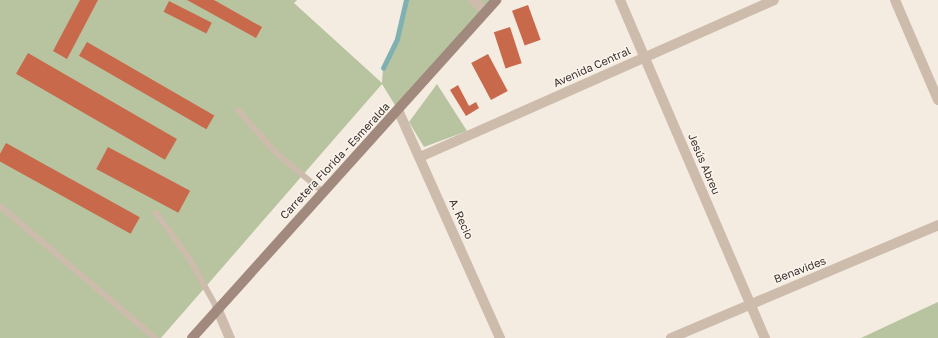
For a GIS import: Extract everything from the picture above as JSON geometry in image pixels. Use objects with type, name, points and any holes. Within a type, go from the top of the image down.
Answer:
[{"type":"main road","name":"Carretera Florida - Esmeralda","points":[[192,338],[216,308],[398,110],[496,0]]},
{"type":"street","points":[[473,0],[485,11]]},
{"type":"street","name":"Jesús Abreu","points":[[620,0],[646,57],[765,338]]},
{"type":"street","name":"Avenida Central","points":[[420,157],[774,0]]},
{"type":"street","points":[[895,0],[938,100]]},
{"type":"street","name":"A. Recio","points":[[398,110],[500,338]]},
{"type":"street","name":"Benavides","points":[[671,338],[749,302],[938,225]]},
{"type":"street","points":[[216,308],[230,338]]},
{"type":"lane","points":[[238,110],[271,149],[322,191]]},
{"type":"lane","points":[[0,206],[155,338]]},
{"type":"lane","points":[[156,213],[189,258],[216,308]]},
{"type":"green space","points":[[0,0],[297,0],[294,3],[382,83],[383,68],[397,39],[406,0],[496,0],[398,110],[382,84],[161,338],[0,338]]},
{"type":"green space","points":[[437,84],[467,131],[424,147],[409,122]]},
{"type":"green space","points":[[938,302],[938,338],[861,338]]},
{"type":"building","points":[[80,0],[98,0],[67,59],[53,51]]},
{"type":"building","points":[[187,0],[214,0],[262,27],[256,38]]},
{"type":"building","points":[[169,1],[212,23],[206,33],[164,12]]},
{"type":"building","points":[[528,5],[541,40],[525,46],[512,11]]},
{"type":"building","points":[[510,27],[522,63],[506,68],[494,32]]},
{"type":"building","points":[[87,42],[214,116],[206,129],[79,56]]},
{"type":"building","points":[[28,53],[177,139],[165,160],[16,74]]},
{"type":"building","points":[[488,54],[508,91],[491,100],[471,63]]},
{"type":"building","points":[[458,85],[469,106],[476,102],[479,108],[466,116],[450,90]]},
{"type":"building","points":[[6,143],[140,217],[131,234],[0,161],[0,154]]},
{"type":"building","points":[[108,147],[190,191],[178,213],[96,169]]},
{"type":"waterway","points":[[383,68],[397,39],[406,0]]}]
